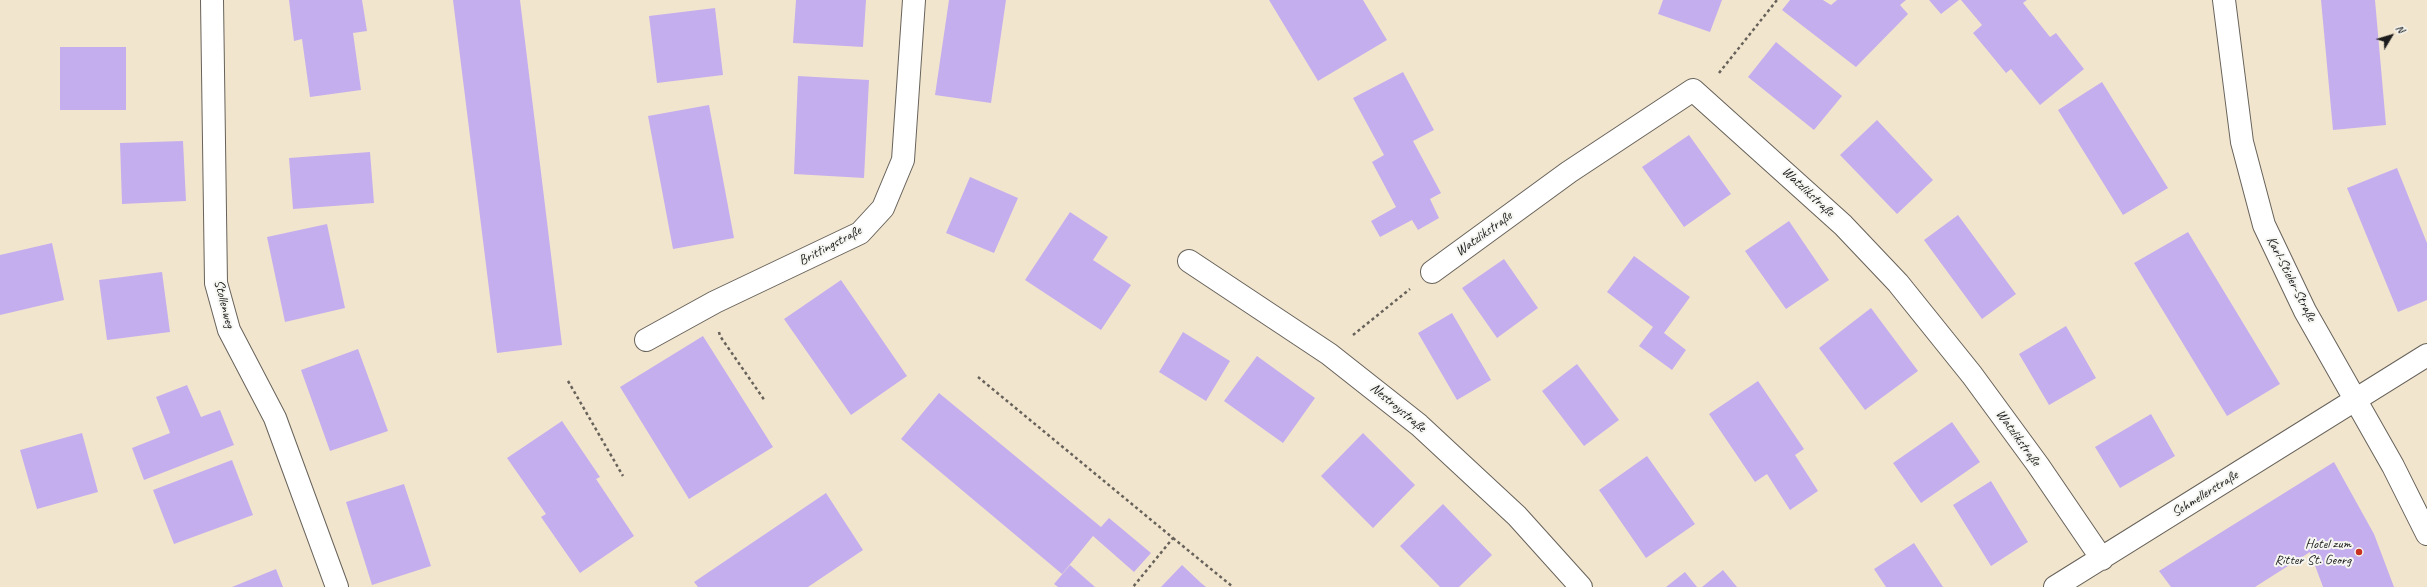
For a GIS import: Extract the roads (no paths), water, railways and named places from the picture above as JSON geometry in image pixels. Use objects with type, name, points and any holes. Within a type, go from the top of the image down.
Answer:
[{"type":"street","name":"Stollenweg","points":[[212,0],[216,283],[229,330],[275,418],[337,587]]},
{"type":"street","name":"Brittingstraße","points":[[646,340],[715,302],[860,233],[883,208],[903,160],[914,0]]},
{"type":"street","name":"Karl-Stieler-Straße","points":[[2224,0],[2242,142],[2264,225],[2305,310],[2393,466],[2427,534]]},
{"type":"street","name":"Watzlikstraße","points":[[1432,272],[1569,172],[1693,90],[1843,225],[1898,283],[1972,375],[2034,458],[2102,559]]},
{"type":"street","name":"Nestroystraße","points":[[1189,261],[1329,354],[1419,425],[1518,516],[1581,587]]},
{"type":"street","name":"Schmellerstraße","points":[[2055,587],[2427,355]]},
{"type":"place","name":"Hotel zum Ritter St. Georg","points":[[2359,552]]}]
